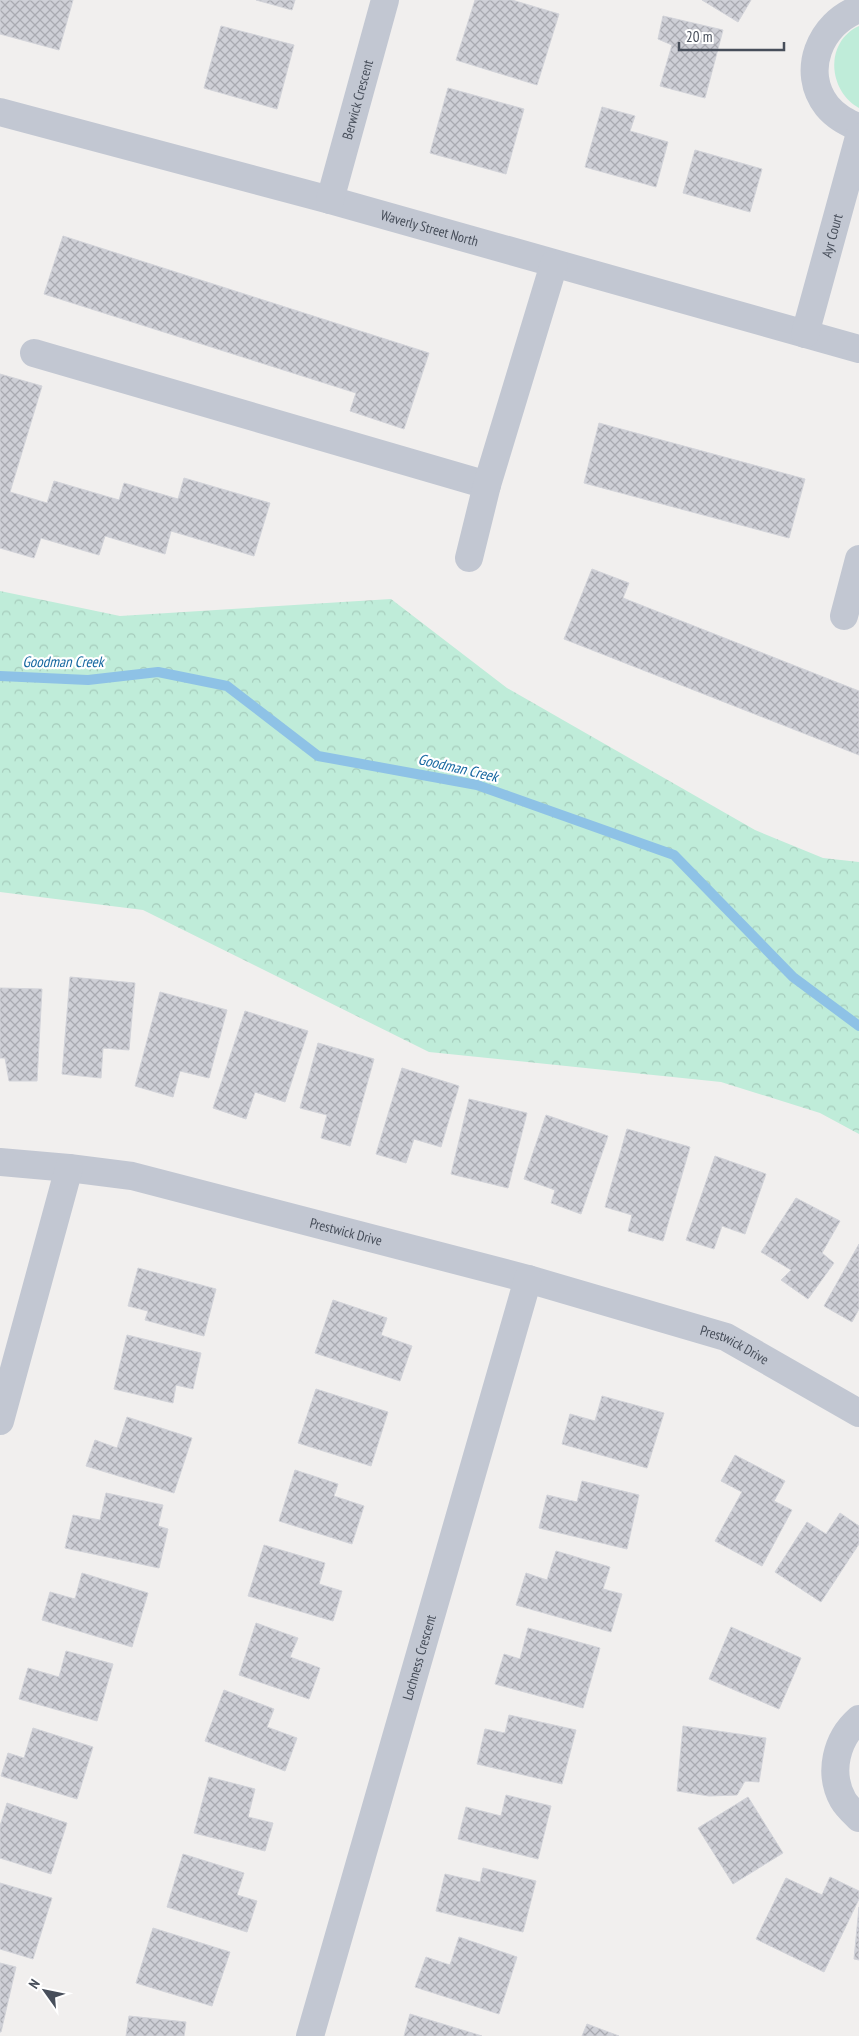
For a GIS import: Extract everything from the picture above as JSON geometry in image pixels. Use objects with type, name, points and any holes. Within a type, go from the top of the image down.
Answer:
[{"type":"street","name":"Berwick Crescent","points":[[330,200],[385,0]]},
{"type":"street","points":[[859,9],[847,14],[830,27],[819,45],[815,66],[818,87],[827,106],[842,120],[859,128]]},
{"type":"street","name":"Waverly Street North","points":[[0,112],[330,200],[859,349]]},
{"type":"street","name":"Ayr Court","points":[[805,334],[859,137]]},
{"type":"street","points":[[469,558],[487,485],[554,264]]},
{"type":"street","points":[[34,353],[487,485]]},
{"type":"street","points":[[844,616],[859,559]]},
{"type":"street","name":"Prestwick Drive","points":[[0,1162],[132,1176],[528,1279],[726,1337],[859,1413]]},
{"type":"street","points":[[0,1421],[70,1168]]},
{"type":"street","name":"Lochness Crescent","points":[[310,2036],[528,1279]]},
{"type":"street","points":[[859,1719],[849,1728],[839,1745],[835,1768],[836,1780],[844,1802],[859,1818]]},
{"type":"green space","points":[[859,26],[859,108],[841,90],[836,79],[834,67],[835,54],[840,43],[848,33]]},
{"type":"green space","points":[[0,591],[120,616],[391,599],[507,688],[755,830],[823,858],[859,862],[859,1134],[820,1113],[721,1082],[429,1052],[143,910],[0,892]]},
{"type":"building","points":[[0,0],[73,0],[59,50],[0,34]]},
{"type":"building","points":[[256,0],[295,0],[292,10]]},
{"type":"building","points":[[475,0],[512,0],[559,14],[537,85],[456,60]]},
{"type":"building","points":[[702,0],[751,0],[738,22]]},
{"type":"building","points":[[663,16],[723,30],[705,98],[660,86],[672,45],[658,39]]},
{"type":"building","points":[[221,26],[294,45],[277,109],[204,88]]},
{"type":"building","points":[[448,88],[524,109],[506,174],[430,153]]},
{"type":"building","points":[[602,107],[635,116],[630,131],[668,142],[656,187],[585,167]]},
{"type":"building","points":[[695,150],[762,169],[750,212],[683,193]]},
{"type":"building","points":[[63,236],[429,353],[404,429],[350,411],[356,393],[44,294]]},
{"type":"building","points":[[0,374],[42,386],[10,492],[47,503],[54,481],[119,500],[124,483],[178,499],[184,478],[270,503],[254,556],[171,531],[165,554],[105,536],[99,555],[41,538],[34,558],[0,548]]},
{"type":"building","points":[[599,423],[805,479],[789,538],[584,483]]},
{"type":"building","points":[[592,569],[629,583],[623,598],[859,691],[859,755],[564,639]]},
{"type":"building","points":[[70,977],[135,983],[129,1050],[103,1048],[101,1078],[62,1074]]},
{"type":"building","points":[[0,988],[42,989],[37,1081],[9,1081],[5,1058],[0,1058]]},
{"type":"building","points":[[160,992],[227,1010],[209,1078],[180,1071],[173,1097],[135,1086]]},
{"type":"building","points":[[245,1011],[308,1031],[285,1102],[255,1092],[246,1119],[213,1108]]},
{"type":"building","points":[[318,1043],[374,1059],[350,1146],[321,1138],[327,1115],[300,1108]]},
{"type":"building","points":[[402,1068],[459,1086],[441,1147],[414,1139],[406,1163],[376,1154]]},
{"type":"building","points":[[469,1099],[527,1113],[508,1188],[451,1174]]},
{"type":"building","points":[[546,1115],[608,1136],[581,1214],[551,1203],[555,1190],[524,1179]]},
{"type":"building","points":[[627,1129],[690,1147],[663,1241],[628,1231],[632,1215],[605,1207]]},
{"type":"building","points":[[715,1156],[766,1174],[745,1234],[722,1226],[714,1249],[686,1240]]},
{"type":"building","points":[[796,1198],[840,1221],[822,1253],[834,1263],[808,1299],[781,1280],[791,1270],[761,1252]]},
{"type":"building","points":[[859,1244],[859,1309],[852,1322],[824,1306]]},
{"type":"building","points":[[138,1268],[216,1289],[204,1336],[145,1320],[148,1311],[128,1306]]},
{"type":"building","points":[[333,1300],[387,1318],[381,1335],[412,1346],[400,1381],[315,1353]]},
{"type":"building","points":[[127,1335],[201,1353],[193,1389],[176,1385],[173,1403],[114,1389]]},
{"type":"building","points":[[316,1389],[388,1412],[371,1466],[298,1443]]},
{"type":"building","points":[[602,1396],[664,1413],[647,1468],[562,1444],[570,1414],[595,1421]]},
{"type":"building","points":[[127,1417],[192,1438],[174,1493],[86,1466],[95,1440],[117,1448]]},
{"type":"building","points":[[735,1455],[785,1481],[774,1501],[792,1510],[762,1566],[715,1541],[742,1492],[721,1481]]},
{"type":"building","points":[[295,1470],[338,1484],[334,1496],[364,1506],[352,1544],[279,1521]]},
{"type":"building","points":[[582,1481],[639,1495],[627,1549],[539,1528],[547,1495],[577,1502]]},
{"type":"building","points":[[106,1493],[163,1505],[158,1526],[168,1529],[159,1568],[65,1548],[73,1515],[100,1520]]},
{"type":"building","points":[[840,1513],[859,1526],[859,1544],[821,1602],[775,1572],[807,1522],[826,1534]]},
{"type":"building","points":[[264,1545],[325,1563],[319,1584],[342,1591],[333,1621],[248,1596]]},
{"type":"building","points":[[556,1551],[610,1567],[603,1589],[622,1594],[611,1632],[516,1605],[526,1573],[547,1580]]},
{"type":"building","points":[[82,1573],[148,1593],[132,1647],[42,1620],[50,1592],[75,1599]]},
{"type":"building","points":[[256,1623],[298,1638],[290,1657],[320,1668],[309,1699],[239,1675]]},
{"type":"building","points":[[731,1627],[801,1658],[779,1709],[709,1679]]},
{"type":"building","points":[[528,1628],[600,1648],[583,1708],[495,1684],[504,1654],[520,1659]]},
{"type":"building","points":[[66,1651],[113,1664],[97,1721],[19,1699],[28,1668],[59,1677]]},
{"type":"building","points":[[224,1690],[274,1709],[267,1727],[297,1738],[285,1771],[205,1741]]},
{"type":"building","points":[[509,1715],[576,1730],[562,1784],[477,1764],[485,1729],[505,1733]]},
{"type":"building","points":[[683,1726],[766,1738],[759,1782],[745,1781],[737,1795],[709,1796],[677,1791]]},
{"type":"building","points":[[33,1728],[93,1747],[77,1799],[1,1776],[8,1753],[24,1758]]},
{"type":"building","points":[[209,1777],[255,1789],[248,1817],[273,1823],[265,1851],[194,1833]]},
{"type":"building","points":[[506,1795],[551,1806],[538,1859],[458,1839],[466,1807],[501,1816]]},
{"type":"building","points":[[748,1797],[783,1853],[733,1884],[698,1828]]},
{"type":"building","points":[[7,1803],[67,1823],[51,1874],[0,1858],[0,1826]]},
{"type":"building","points":[[183,1854],[244,1873],[237,1895],[257,1901],[247,1932],[167,1907]]},
{"type":"building","points":[[483,1868],[536,1881],[523,1932],[436,1911],[445,1874],[480,1882]]},
{"type":"building","points":[[830,1877],[859,1891],[859,1899],[824,1972],[756,1939],[786,1878],[822,1895]]},
{"type":"building","points":[[0,1883],[52,1898],[33,1959],[0,1949]]},
{"type":"building","points":[[859,1907],[859,1960],[854,1959]]},
{"type":"building","points":[[153,1928],[230,1952],[212,2006],[136,1983]]},
{"type":"building","points":[[459,1937],[517,1957],[499,2014],[415,1987],[426,1957],[450,1965]]},
{"type":"building","points":[[0,1963],[16,1967],[1,2032],[0,2032]]},
{"type":"building","points":[[410,2014],[482,2036],[404,2036]]},
{"type":"building","points":[[129,2016],[186,2022],[184,2036],[126,2036]]},
{"type":"building","points":[[587,2024],[619,2036],[582,2036]]},
{"type":"waterway","name":"Goodman Creek","points":[[0,676],[88,680],[158,672],[227,686],[318,756],[477,785],[674,855],[793,977],[859,1026]]}]
